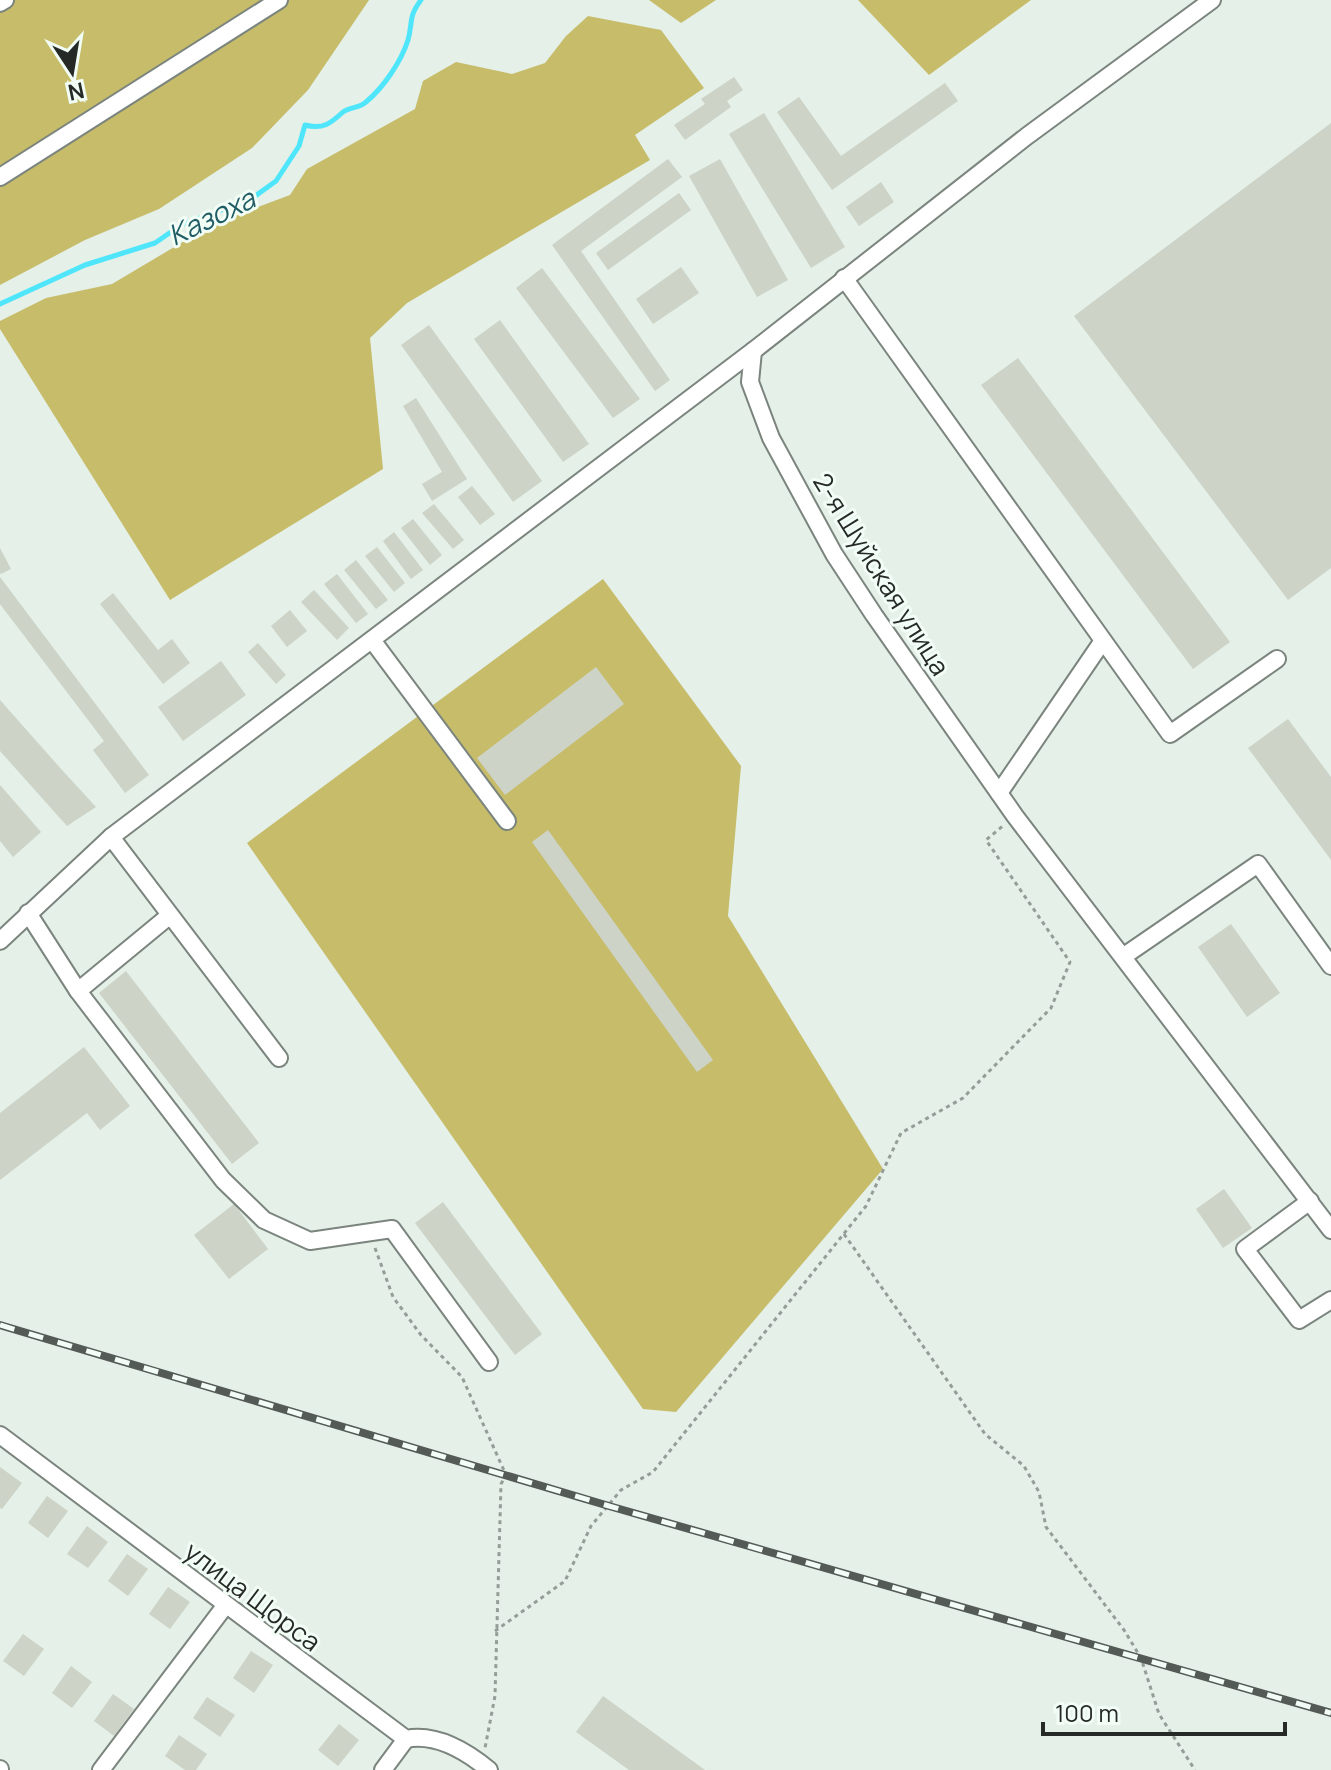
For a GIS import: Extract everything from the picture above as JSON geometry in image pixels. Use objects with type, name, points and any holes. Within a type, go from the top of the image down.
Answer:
[{"type":"street","points":[[0,177],[279,0]]},
{"type":"street","points":[[0,941],[111,837],[1212,0]]},
{"type":"street","points":[[844,278],[1170,734],[1277,659]]},
{"type":"street","name":"2-я Шуйская улица","points":[[753,351],[750,382],[771,438],[834,554],[1015,816],[1331,1230]]},
{"type":"street","points":[[712,382],[750,382]]},
{"type":"street","points":[[372,640],[507,821]]},
{"type":"street","points":[[999,793],[1102,642]]},
{"type":"street","points":[[111,837],[279,1058]]},
{"type":"street","points":[[1124,956],[1258,864],[1331,966]]},
{"type":"street","points":[[28,913],[78,991],[223,1180],[264,1220],[310,1241],[392,1229],[489,1362]]},
{"type":"street","points":[[78,991],[169,916]]},
{"type":"street","points":[[1310,1201],[1245,1249],[1299,1320],[1331,1300]]},
{"type":"street","name":"улица Щорса","points":[[0,1435],[406,1739],[422,1736],[458,1748],[486,1767]]},
{"type":"street","points":[[101,1770],[225,1606]]},
{"type":"street","points":[[383,1770],[406,1739]]},
{"type":"path","points":[[495,1631],[565,1581],[591,1526],[621,1490],[653,1472],[866,1206],[901,1133],[963,1098],[1051,1008],[1070,962],[986,840],[1015,816]]},
{"type":"path","points":[[369,1234],[393,1297],[421,1335],[462,1377],[506,1475],[501,1484],[495,1696],[486,1767]]},
{"type":"path","points":[[844,1234],[985,1434],[1024,1466],[1039,1492],[1046,1527],[1124,1630],[1141,1658],[1159,1714],[1195,1770]]},
{"type":"shaded area","points":[[0,0],[369,0],[308,90],[252,148],[159,209],[85,240],[0,285]]},
{"type":"shaded area","points":[[649,0],[716,0],[681,23]]},
{"type":"shaded area","points":[[858,0],[1031,0],[929,75]]},
{"type":"shaded area","points":[[588,16],[661,30],[704,88],[635,135],[650,160],[407,303],[370,338],[383,469],[170,600],[0,329],[0,321],[46,298],[112,284],[213,224],[290,195],[307,169],[415,109],[423,81],[456,62],[512,74],[545,63],[566,36]]},
{"type":"shaded area","points":[[603,579],[741,766],[728,916],[883,1169],[676,1412],[643,1409],[247,843]]},
{"type":"building","points":[[734,77],[743,90],[727,101],[731,107],[685,140],[674,125],[705,104],[701,99]]},
{"type":"building","points":[[945,83],[958,101],[832,190],[777,112],[799,97],[841,156]]},
{"type":"building","points":[[764,113],[845,247],[811,268],[729,134]]},
{"type":"building","points":[[1331,123],[1331,568],[1288,600],[1074,316]]},
{"type":"building","points":[[668,159],[682,177],[581,251],[670,380],[655,391],[552,245]]},
{"type":"building","points":[[720,159],[788,280],[757,297],[689,176]]},
{"type":"building","points":[[881,182],[894,202],[859,226],[846,207]]},
{"type":"building","points":[[679,193],[691,210],[608,270],[596,253]]},
{"type":"building","points":[[681,267],[699,293],[653,324],[636,299]]},
{"type":"building","points":[[542,268],[640,399],[613,418],[516,288]]},
{"type":"building","points":[[500,320],[589,444],[563,462],[474,339]]},
{"type":"building","points":[[429,325],[542,481],[513,502],[401,345]]},
{"type":"building","points":[[1018,358],[1230,642],[1193,669],[981,385]]},
{"type":"building","points":[[416,398],[467,479],[432,501],[422,484],[442,472],[403,406]]},
{"type":"building","points":[[472,486],[495,514],[480,525],[458,497]]},
{"type":"building","points":[[434,504],[464,540],[453,549],[422,513]]},
{"type":"building","points":[[413,519],[442,555],[430,565],[401,528]]},
{"type":"building","points":[[394,532],[423,570],[411,579],[383,541]]},
{"type":"building","points":[[377,547],[405,583],[394,592],[365,556]]},
{"type":"building","points":[[0,548],[11,569],[1,574],[0,573]]},
{"type":"building","points":[[356,560],[388,600],[376,609],[344,570]]},
{"type":"building","points":[[337,574],[368,614],[356,623],[324,584]]},
{"type":"building","points":[[0,577],[149,775],[125,793],[93,750],[104,741],[0,604]]},
{"type":"building","points":[[314,590],[349,628],[337,640],[301,602]]},
{"type":"building","points":[[113,593],[158,650],[172,639],[190,663],[163,684],[100,604]]},
{"type":"building","points":[[290,610],[307,631],[287,647],[271,626]]},
{"type":"building","points":[[258,643],[286,675],[276,684],[248,652]]},
{"type":"building","points":[[221,661],[246,695],[183,741],[158,707]]},
{"type":"building","points":[[596,667],[624,704],[505,795],[477,758]]},
{"type":"building","points":[[0,700],[96,807],[67,826],[0,751]]},
{"type":"building","points":[[1288,719],[1331,777],[1331,860],[1248,748]]},
{"type":"building","points":[[0,785],[41,832],[13,857],[0,841]]},
{"type":"building","points":[[548,830],[713,1060],[697,1072],[532,842]]},
{"type":"building","points":[[1231,924],[1280,993],[1247,1017],[1198,947]]},
{"type":"building","points":[[126,971],[259,1143],[232,1164],[99,993]]},
{"type":"building","points":[[84,1047],[130,1106],[100,1130],[87,1113],[0,1180],[0,1113]]},
{"type":"building","points":[[1224,1189],[1252,1228],[1223,1248],[1196,1209]]},
{"type":"building","points":[[443,1202],[542,1334],[515,1355],[415,1223]]},
{"type":"building","points":[[234,1204],[268,1249],[229,1279],[194,1235]]},
{"type":"building","points":[[0,1467],[22,1483],[2,1509],[0,1508]]},
{"type":"building","points":[[47,1496],[68,1511],[48,1538],[28,1523]]},
{"type":"building","points":[[87,1526],[108,1542],[88,1568],[67,1554]]},
{"type":"building","points":[[127,1554],[148,1569],[128,1596],[108,1581]]},
{"type":"building","points":[[168,1587],[190,1602],[170,1629],[149,1614]]},
{"type":"building","points":[[23,1634],[44,1649],[24,1676],[3,1661]]},
{"type":"building","points":[[251,1651],[273,1665],[254,1693],[233,1678]]},
{"type":"building","points":[[71,1666],[92,1682],[72,1708],[52,1693]]},
{"type":"building","points":[[113,1694],[134,1709],[114,1736],[94,1721]]},
{"type":"building","points":[[603,1696],[705,1770],[629,1770],[576,1732]]},
{"type":"building","points":[[207,1697],[235,1715],[220,1737],[193,1718]]},
{"type":"building","points":[[339,1724],[359,1740],[338,1766],[318,1750]]},
{"type":"building","points":[[179,1735],[207,1754],[196,1770],[185,1770],[165,1756]]},
{"type":"waterway","name":"Казоха","points":[[0,304],[85,265],[155,243],[181,225],[251,199],[276,181],[299,146],[305,125],[322,126],[346,110],[364,104],[385,82],[405,48],[412,15],[421,0]]},
{"type":"railway","points":[[0,1325],[609,1506],[1331,1713]]}]
